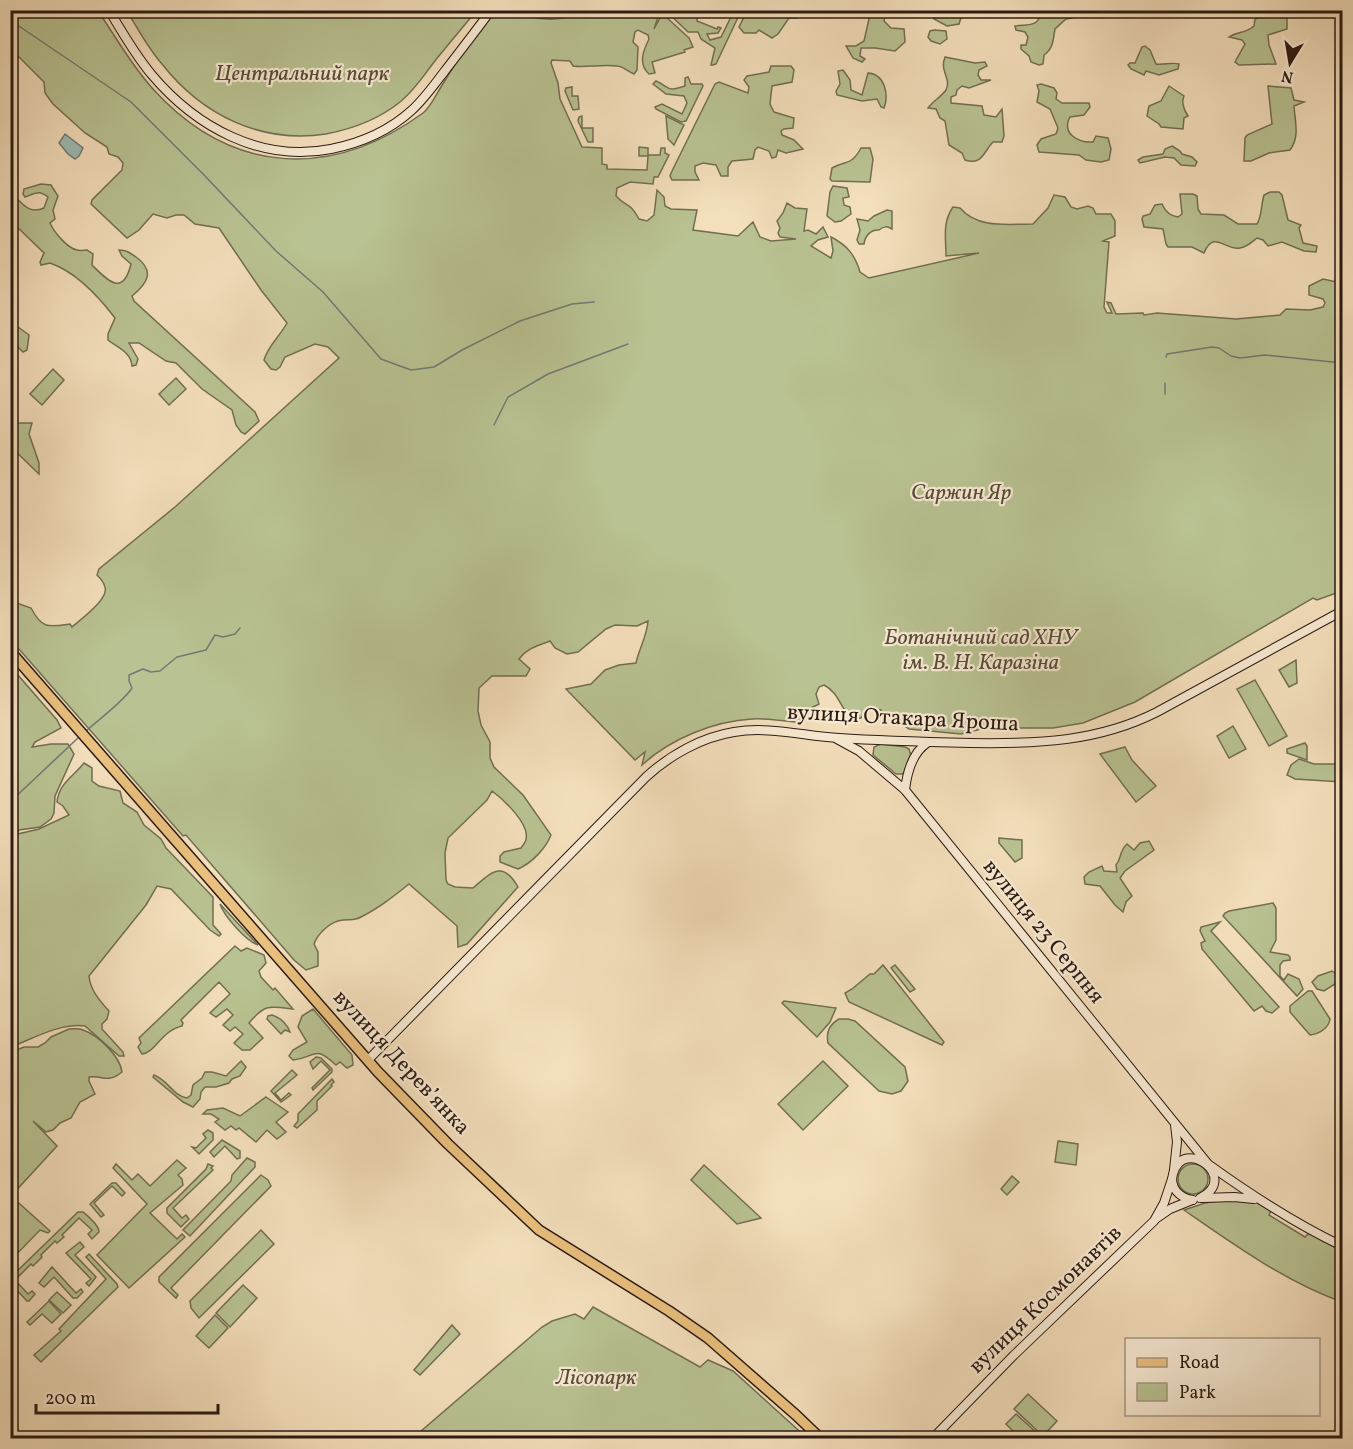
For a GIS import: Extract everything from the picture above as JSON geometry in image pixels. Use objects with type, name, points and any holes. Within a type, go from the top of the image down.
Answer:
[{"type":"main road","name":"вулиця Дерев’янка","points":[[10,651],[416,1112],[538,1230],[669,1311],[708,1338],[796,1414],[820,1438]]},
{"type":"street","points":[[108,10],[152,74],[200,120],[237,140],[277,151],[299,153],[319,152],[355,143],[396,123],[413,109],[429,90],[491,10]]},
{"type":"street","name":"вулиця Отакара Яроша","points":[[368,1060],[661,764],[690,747],[714,736],[755,730],[836,738],[927,743],[1039,743],[1096,735],[1123,727],[1157,712],[1342,611]]},
{"type":"street","name":"вулиця 23 Серпня","points":[[836,738],[859,751],[905,790],[1208,1164],[1257,1199],[1310,1231],[1342,1246]]},
{"type":"street","points":[[905,790],[909,769],[916,754],[927,743]]},
{"type":"street","name":"вулиця Космонавтів","points":[[933,1438],[1154,1221],[1164,1203],[1173,1175],[1177,1142],[1174,1124]]},
{"type":"street","points":[[1196,1158],[1208,1164],[1213,1172],[1214,1181],[1211,1190],[1197,1199],[1186,1198],[1178,1192],[1173,1175],[1179,1164],[1187,1159],[1196,1158]]},
{"type":"street","name":"вулиця 23 Серпня","points":[[1154,1221],[1170,1209],[1197,1199],[1234,1197],[1257,1199]]},
{"type":"green space","points":[[747,10],[815,11],[797,18],[789,18],[778,34],[772,38],[759,30],[756,33],[744,33],[739,27]]},
{"type":"green space","points":[[963,10],[959,24],[947,26],[934,19],[933,11]]},
{"type":"green space","name":"Саржин Яр","points":[[10,11],[98,11],[145,80],[183,117],[215,138],[248,152],[283,158],[318,158],[353,150],[388,135],[423,113],[491,11],[531,11],[536,18],[552,19],[567,17],[578,11],[637,11],[637,17],[644,17],[644,11],[660,11],[654,29],[660,18],[665,16],[689,38],[693,47],[684,50],[685,52],[652,62],[655,73],[649,74],[644,66],[643,53],[649,39],[648,35],[638,30],[635,32],[633,42],[638,47],[637,70],[634,74],[619,66],[573,66],[570,61],[552,60],[551,63],[558,83],[560,99],[582,147],[602,148],[602,164],[607,165],[607,169],[647,170],[648,156],[639,156],[639,147],[648,148],[648,155],[660,155],[661,148],[665,148],[665,153],[669,155],[658,177],[654,177],[653,184],[630,182],[617,188],[616,196],[630,207],[639,219],[647,221],[654,215],[657,190],[664,197],[665,206],[671,209],[697,210],[693,230],[738,236],[753,222],[760,237],[771,241],[796,239],[780,237],[778,233],[780,228],[777,221],[787,203],[795,208],[807,209],[804,231],[808,230],[816,234],[823,227],[828,237],[818,240],[811,246],[831,258],[833,251],[831,237],[837,240],[850,251],[860,272],[869,278],[979,253],[946,256],[946,225],[953,207],[960,208],[967,215],[984,222],[1033,224],[1048,208],[1054,195],[1065,197],[1071,207],[1077,209],[1088,206],[1093,208],[1096,214],[1111,214],[1115,221],[1115,236],[1103,241],[1109,242],[1104,307],[1107,313],[1112,313],[1107,302],[1111,303],[1116,314],[1157,313],[1236,319],[1280,315],[1286,309],[1310,310],[1323,307],[1325,303],[1323,299],[1309,295],[1309,286],[1323,279],[1342,283],[1342,591],[1317,600],[1313,598],[1135,702],[1083,723],[1053,728],[985,728],[961,734],[909,729],[902,724],[898,714],[881,712],[881,710],[868,708],[861,718],[853,719],[834,693],[824,685],[819,687],[816,694],[819,704],[807,710],[803,723],[758,719],[723,723],[679,740],[642,765],[645,752],[635,760],[566,689],[591,684],[605,670],[636,663],[648,621],[637,626],[615,625],[606,629],[578,652],[567,654],[555,648],[550,641],[529,650],[519,659],[530,669],[526,676],[492,676],[479,688],[478,711],[481,725],[490,742],[490,758],[494,767],[523,795],[551,835],[549,840],[533,859],[518,869],[500,862],[500,856],[504,852],[521,848],[526,841],[526,833],[515,812],[492,791],[487,800],[448,838],[445,853],[448,884],[455,887],[473,888],[491,874],[501,871],[507,873],[518,887],[467,944],[458,947],[457,926],[409,884],[361,917],[338,921],[325,928],[314,944],[318,952],[318,966],[306,970],[294,960],[186,835],[183,836],[11,640],[11,601],[31,608],[39,620],[46,625],[70,624],[72,627],[103,597],[105,587],[97,575],[99,569],[175,507],[339,358],[328,347],[315,344],[285,357],[280,367],[276,370],[271,369],[264,360],[268,350],[287,323],[261,290],[219,228],[195,224],[184,215],[167,218],[153,214],[139,230],[127,238],[91,204],[92,200],[122,170],[123,163],[118,157],[109,154],[107,147],[85,133],[53,104],[45,93],[44,82],[11,49]]},
{"type":"green space","name":"Центральний парк","points":[[127,11],[476,11],[416,86],[392,108],[346,129],[302,136],[256,130],[214,111],[195,98],[157,58]]},
{"type":"green space","points":[[666,11],[704,11],[697,15],[697,21],[717,29],[721,28],[718,33],[707,34],[710,40],[721,37],[734,11],[741,11],[716,64],[711,65],[715,48],[701,39],[698,32],[688,32]]},
{"type":"green space","points":[[704,11],[731,11],[724,18]]},
{"type":"green space","points":[[866,11],[886,11],[884,21],[891,28],[904,29],[905,42],[895,51],[861,48],[860,56],[865,59],[862,62],[853,58],[846,46],[856,46],[864,41],[869,19],[865,14]]},
{"type":"green space","points":[[1041,11],[1073,11],[1072,18],[1066,19],[1055,29],[1051,46],[1044,55],[1043,64],[1039,65],[1031,62],[1029,56],[1021,49],[1021,45],[1026,45],[1028,37],[1025,32],[1016,30],[1015,26],[1035,23]]},
{"type":"green space","points":[[1287,13],[1287,29],[1268,35],[1276,64],[1239,65],[1235,62],[1245,44],[1242,40],[1229,37],[1251,29],[1255,19],[1266,15]]},
{"type":"green space","points":[[930,31],[946,31],[947,39],[940,44],[931,41],[928,37]]},
{"type":"green space","points":[[1145,46],[1150,50],[1156,64],[1179,64],[1178,69],[1159,75],[1146,71],[1144,75],[1131,69],[1128,65],[1135,63],[1142,47]]},
{"type":"green space","points":[[945,57],[975,63],[985,62],[987,66],[979,70],[978,75],[981,80],[991,80],[969,88],[962,86],[957,90],[956,95],[951,97],[951,103],[982,106],[984,115],[996,117],[1002,109],[1004,136],[1002,142],[993,142],[982,157],[975,161],[965,160],[962,153],[949,145],[945,121],[940,118],[936,109],[928,108],[946,90],[948,82],[943,67]]},
{"type":"green space","points":[[771,66],[791,66],[794,70],[792,82],[772,86],[770,104],[774,112],[794,118],[793,128],[784,129],[781,131],[782,135],[794,140],[803,149],[786,153],[778,150],[776,157],[772,158],[769,151],[758,147],[753,159],[732,161],[728,167],[728,176],[721,176],[716,165],[703,163],[695,166],[699,180],[672,180],[670,176],[672,171],[715,84],[719,82],[748,93],[749,87],[744,80],[747,76],[769,72]]},
{"type":"green space","points":[[843,70],[850,80],[851,90],[862,95],[868,73],[878,77],[886,91],[884,108],[877,99],[862,101],[837,95],[836,91],[840,84],[838,71]]},
{"type":"green space","points":[[688,77],[691,84],[702,84],[703,86],[686,121],[681,122],[655,107],[662,104],[682,114],[687,103],[684,96],[666,94],[653,84],[656,81],[675,89],[685,86],[685,78]]},
{"type":"green space","points":[[1037,85],[1054,88],[1057,93],[1056,99],[1062,103],[1089,103],[1090,107],[1084,115],[1070,117],[1068,128],[1073,136],[1082,141],[1093,142],[1096,136],[1108,138],[1111,149],[1109,160],[1101,162],[1086,160],[1079,155],[1039,152],[1037,145],[1041,139],[1056,134],[1058,128],[1050,109],[1037,102],[1039,91]]},
{"type":"green space","points":[[1169,86],[1184,96],[1183,106],[1188,116],[1184,118],[1183,129],[1161,127],[1147,116],[1149,106],[1161,101]]},
{"type":"green space","points":[[1268,86],[1291,88],[1294,100],[1304,102],[1294,106],[1295,140],[1290,150],[1269,153],[1251,161],[1244,161],[1247,135],[1272,124]]},
{"type":"green space","points":[[572,87],[572,96],[578,96],[579,109],[573,110],[565,91],[566,88]]},
{"type":"green space","points":[[582,116],[582,128],[593,128],[593,142],[588,142],[578,121]]},
{"type":"green space","points":[[666,116],[684,125],[674,145],[668,139]]},
{"type":"green space","points":[[1172,146],[1182,154],[1192,157],[1197,162],[1195,166],[1181,165],[1174,158],[1165,157],[1140,163],[1138,160],[1163,154],[1165,149]]},
{"type":"green space","points":[[861,148],[870,148],[873,159],[870,182],[832,181],[830,179],[832,168],[851,160]]},
{"type":"green space","points":[[41,184],[51,185],[58,196],[53,210],[55,219],[50,223],[54,231],[73,249],[87,250],[93,254],[92,265],[109,280],[119,283],[128,274],[131,264],[119,250],[128,252],[142,262],[146,267],[147,277],[132,296],[134,301],[255,412],[259,421],[245,434],[236,425],[232,410],[202,389],[176,363],[166,361],[139,343],[129,343],[138,359],[136,365],[132,366],[127,354],[108,340],[108,334],[115,318],[102,302],[69,272],[50,263],[41,265],[44,253],[14,224],[11,225],[10,193],[29,209],[38,210],[44,208],[48,197],[40,193],[25,197],[23,194],[24,189]]},
{"type":"green space","points":[[833,186],[847,188],[849,197],[843,198],[844,205],[850,207],[851,214],[835,222],[827,216]]},
{"type":"green space","points":[[1279,192],[1282,195],[1288,220],[1301,225],[1299,228],[1303,243],[1317,246],[1316,252],[1304,251],[1282,242],[1268,246],[1263,240],[1257,238],[1240,248],[1212,243],[1204,253],[1192,247],[1168,247],[1163,229],[1144,227],[1142,219],[1143,216],[1150,214],[1155,205],[1162,204],[1168,213],[1178,217],[1182,214],[1180,194],[1193,194],[1197,196],[1198,209],[1201,214],[1224,215],[1238,224],[1257,224],[1264,195]]},
{"type":"green space","points":[[887,210],[892,211],[892,229],[885,227],[873,231],[867,236],[864,244],[859,244],[857,240],[860,230],[857,219],[868,221]]},
{"type":"green space","points":[[10,321],[29,335],[27,350],[23,352],[11,340]]},
{"type":"green space","points":[[53,369],[64,380],[42,405],[30,394]]},
{"type":"green space","points":[[176,378],[186,389],[169,405],[159,394]]},
{"type":"green space","points":[[16,423],[32,423],[29,434],[39,463],[39,474],[11,447],[11,426]]},
{"type":"green space","points":[[1296,660],[1297,683],[1289,687],[1279,670]]},
{"type":"green space","points":[[11,667],[57,720],[61,728],[35,742],[32,747],[68,744],[74,754],[55,796],[54,813],[51,819],[40,827],[19,830],[11,845]]},
{"type":"green space","points":[[1255,680],[1287,736],[1269,746],[1237,689]]},
{"type":"green space","points":[[1233,726],[1246,749],[1229,758],[1217,736]]},
{"type":"green space","points":[[1305,743],[1307,760],[1287,753],[1287,749]]},
{"type":"green space","points":[[881,744],[909,749],[911,756],[903,774],[896,774],[873,755],[874,747]]},
{"type":"green space","points":[[1125,747],[1132,760],[1156,786],[1136,802],[1100,754]]},
{"type":"green space","points":[[1299,759],[1314,764],[1342,764],[1342,782],[1295,779],[1287,775],[1291,765]]},
{"type":"green space","points":[[84,763],[92,768],[92,781],[99,786],[120,791],[123,803],[137,812],[144,825],[161,839],[166,848],[213,897],[213,925],[221,934],[219,936],[210,930],[171,889],[157,886],[146,905],[89,976],[93,991],[109,1011],[107,1019],[102,1024],[102,1029],[124,1056],[119,1056],[85,1026],[57,1029],[11,1047],[11,851],[18,834],[39,829],[69,815],[57,802],[58,795]]},
{"type":"green space","points":[[999,838],[1022,840],[1022,858],[1015,862],[999,843]]},
{"type":"green space","points":[[1149,841],[1154,850],[1125,871],[1120,878],[1132,896],[1126,902],[1123,912],[1100,886],[1085,884],[1084,877],[1102,866],[1104,871],[1117,872],[1116,865],[1127,844],[1134,850],[1140,843]]},
{"type":"green space","points":[[1273,903],[1276,908],[1276,940],[1270,952],[1290,957],[1290,960],[1283,961],[1280,965],[1280,976],[1284,980],[1288,974],[1299,979],[1303,989],[1297,996],[1223,916],[1229,911]]},
{"type":"green space","points":[[220,904],[258,945],[236,928]]},
{"type":"green space","points":[[1220,922],[1211,931],[1279,1007],[1272,1013],[1266,1011],[1262,1006],[1254,1011],[1202,949],[1201,943],[1205,941],[1200,931],[1201,927]]},
{"type":"green space","points":[[235,946],[241,951],[247,948],[264,955],[266,963],[259,971],[261,977],[273,990],[275,988],[293,1009],[273,1007],[259,1012],[249,1023],[263,1038],[250,1050],[242,1050],[234,1043],[243,1034],[235,1027],[230,1031],[223,1025],[233,1015],[227,1009],[216,1017],[210,1013],[230,994],[219,982],[181,1020],[182,1026],[169,1032],[151,1050],[142,1054],[138,1047],[141,1043],[139,1038]]},
{"type":"green space","points":[[883,965],[944,1042],[942,1045],[849,1002],[845,993],[870,974],[874,974]]},
{"type":"green space","points":[[895,965],[915,989],[910,992],[891,968]]},
{"type":"green space","points":[[1332,971],[1338,975],[1335,984],[1324,991],[1317,989],[1312,982],[1318,976]]},
{"type":"green space","points":[[1308,991],[1312,991],[1330,1019],[1323,1030],[1310,1035],[1290,1012],[1290,1006]]},
{"type":"green space","points":[[784,1001],[836,1008],[830,1022],[817,1037],[782,1003]]},
{"type":"green space","points":[[313,1009],[352,1055],[353,1065],[347,1068],[340,1062],[336,1065],[319,1053],[293,1060],[289,1056],[293,1050],[307,1042],[298,1027],[302,1016]]},
{"type":"green space","points":[[272,1015],[283,1022],[290,1032],[285,1030],[281,1034],[267,1019]]},
{"type":"green space","points":[[839,1019],[855,1021],[905,1067],[908,1081],[901,1091],[892,1094],[879,1091],[828,1043],[829,1029]]},
{"type":"green space","points":[[69,1029],[81,1029],[101,1041],[113,1053],[122,1072],[113,1078],[89,1077],[95,1094],[80,1102],[71,1118],[60,1123],[53,1130],[46,1132],[33,1121],[57,1146],[11,1196],[11,1052],[24,1047],[38,1047],[51,1037]]},
{"type":"green space","points":[[316,1057],[321,1058],[332,1069],[332,1072],[313,1090],[312,1088],[330,1070],[321,1061],[313,1069],[310,1062]]},
{"type":"green space","points":[[241,1061],[246,1067],[240,1076],[229,1083],[216,1087],[205,1087],[200,1099],[193,1107],[183,1102],[153,1077],[154,1075],[159,1077],[182,1097],[187,1098],[191,1095],[193,1085],[202,1078],[205,1072],[226,1076]]},
{"type":"green space","points":[[823,1061],[848,1086],[803,1130],[778,1104]]},
{"type":"green space","points":[[292,1070],[297,1075],[275,1093],[281,1100],[289,1093],[291,1095],[281,1102],[271,1091]]},
{"type":"green space","points":[[332,1079],[334,1082],[332,1086],[317,1101],[317,1110],[297,1128],[294,1126],[298,1121],[298,1114]]},
{"type":"green space","points":[[266,1097],[288,1112],[276,1122],[286,1132],[277,1139],[267,1130],[256,1142],[239,1128],[236,1130],[231,1126],[225,1130],[215,1122],[219,1119],[211,1114],[203,1114],[207,1110],[223,1108],[240,1116]]},
{"type":"green space","points":[[208,1130],[213,1133],[213,1140],[199,1154],[192,1147],[196,1148],[206,1138],[203,1134]]},
{"type":"green space","points":[[222,1140],[240,1151],[240,1158],[237,1159],[225,1146],[214,1157],[210,1152]]},
{"type":"green space","points":[[1058,1141],[1078,1144],[1076,1165],[1055,1162]]},
{"type":"green space","points":[[247,1158],[255,1162],[255,1167],[190,1236],[183,1230],[231,1181],[232,1175]]},
{"type":"green space","points":[[177,1160],[186,1168],[178,1175],[183,1185],[150,1213],[177,1239],[182,1234],[185,1237],[129,1288],[97,1255],[147,1204],[113,1168],[116,1164],[132,1180],[138,1174],[150,1186]]},
{"type":"green space","points":[[208,1164],[213,1166],[211,1168],[213,1170],[173,1208],[182,1218],[186,1215],[189,1219],[181,1227],[167,1213],[167,1208],[206,1169]]},
{"type":"green space","points":[[1193,1164],[1203,1169],[1208,1179],[1203,1189],[1193,1194],[1183,1189],[1178,1179],[1183,1169]]},
{"type":"green space","points":[[704,1165],[761,1218],[737,1224],[691,1180]]},
{"type":"green space","points":[[261,1175],[268,1180],[271,1186],[171,1288],[178,1295],[176,1298],[159,1282],[159,1277]]},
{"type":"green space","points":[[1012,1176],[1019,1182],[1007,1195],[1001,1189]]},
{"type":"green space","points":[[112,1183],[116,1183],[125,1193],[122,1196],[112,1186],[94,1203],[104,1215],[101,1217],[90,1204]]},
{"type":"green space","points":[[11,1196],[50,1231],[48,1233],[40,1230],[11,1260]]},
{"type":"green space","points":[[1225,1200],[1256,1202],[1271,1211],[1269,1215],[1305,1237],[1309,1233],[1342,1251],[1342,1302],[1280,1273],[1184,1210],[1205,1203]]},
{"type":"green space","points":[[78,1212],[83,1212],[91,1219],[99,1232],[92,1239],[88,1234],[92,1230],[79,1218],[62,1235],[64,1237],[57,1243],[55,1241],[33,1266],[31,1264],[15,1280],[28,1294],[32,1291],[35,1294],[27,1301],[11,1284],[11,1277]]},
{"type":"green space","points":[[261,1230],[274,1244],[199,1318],[191,1308],[190,1301]]},
{"type":"green space","points":[[80,1242],[84,1247],[75,1255],[96,1277],[89,1286],[86,1283],[91,1279],[66,1253]]},
{"type":"green space","points":[[89,1254],[118,1287],[41,1362],[34,1355],[61,1331],[59,1329],[106,1279],[86,1257]]},
{"type":"green space","points":[[52,1267],[76,1293],[81,1289],[83,1292],[77,1298],[73,1298],[54,1277],[44,1287],[39,1283]]},
{"type":"green space","points":[[243,1285],[257,1298],[230,1327],[216,1313]]},
{"type":"green space","points":[[57,1292],[71,1305],[63,1313],[49,1300]]},
{"type":"green space","points":[[49,1301],[61,1314],[52,1323],[42,1314],[30,1325],[27,1322]]},
{"type":"green space","name":"Лісопарк","points":[[593,1307],[700,1367],[708,1360],[733,1371],[807,1438],[413,1438],[542,1327],[552,1321],[575,1314],[584,1319]]},
{"type":"green space","points":[[215,1315],[228,1328],[209,1348],[196,1336]]},
{"type":"green space","points":[[452,1325],[460,1334],[420,1375],[414,1370]]},
{"type":"green space","points":[[1028,1394],[1057,1421],[1043,1436],[1014,1409]]},
{"type":"green space","points":[[1016,1414],[1037,1433],[1031,1438],[1020,1438],[1006,1424]]},
{"type":"water","points":[[65,134],[83,148],[75,159],[59,143]]},
{"type":"waterway","points":[[10,20],[131,102],[276,251],[323,292],[381,359],[411,370],[434,367],[520,321],[572,304],[594,302]]},
{"type":"waterway","points":[[494,425],[508,397],[548,374],[628,344]]},
{"type":"waterway","points":[[1166,357],[1167,354],[1212,347],[1240,358],[1265,355],[1342,363]]},
{"type":"waterway","points":[[1165,383],[1165,394]]},
{"type":"waterway","points":[[85,732],[117,705],[132,688],[129,675],[143,669],[151,672],[160,671],[177,657],[206,650],[215,635],[223,637],[235,634],[240,628]]},
{"type":"waterway","points":[[10,802],[79,737]]},
{"type":"park label","name":"Ботанічний сад ХНУ ім. В. Н. Каразіна","points":[[981,650]]}]
